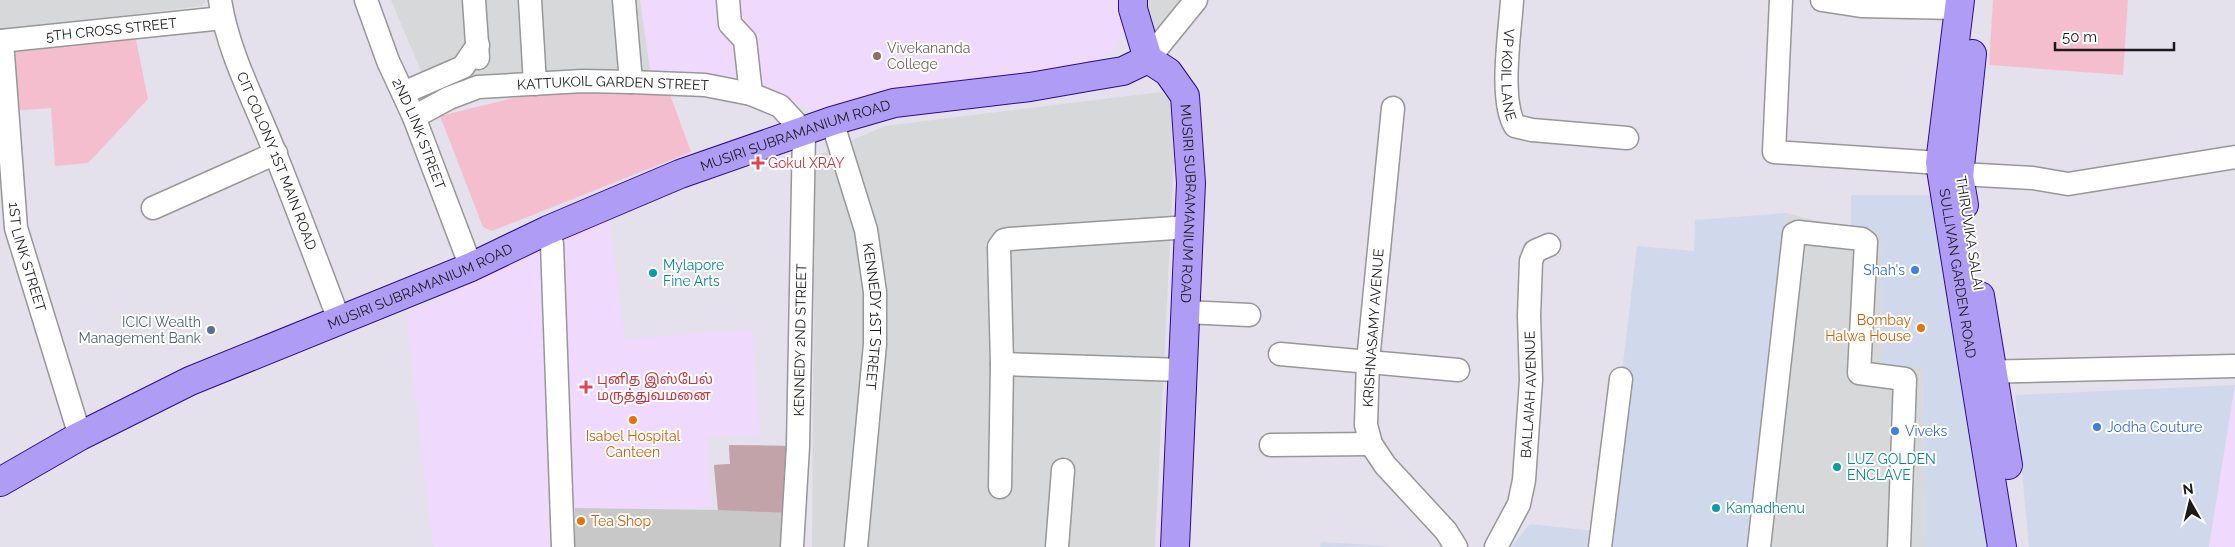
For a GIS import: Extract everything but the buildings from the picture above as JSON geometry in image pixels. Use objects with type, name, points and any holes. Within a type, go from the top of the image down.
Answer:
[{"type":"main road","points":[[1132,0],[1148,59]]},
{"type":"main road","name":"THIRUVIKA SALAI","points":[[1965,3],[1950,168],[1983,371],[2008,465]]},
{"type":"main road","name":"MUSIRI SUBRAMANIUM ROAD","points":[[0,482],[80,436],[190,381],[471,267],[548,230],[680,174],[832,121],[894,103],[1030,87],[1123,71],[1148,59],[1168,72],[1185,96],[1191,183],[1181,370],[1175,547]]},
{"type":"main road","name":"SULLIVAN GARDEN ROAD","points":[[1983,371],[2002,547]]},
{"type":"street","name":"2ND LINK STREET","points":[[366,0],[388,61],[414,117],[471,267]]},
{"type":"street","points":[[474,0],[478,45],[478,87]]},
{"type":"street","points":[[530,0],[535,84]]},
{"type":"street","points":[[624,0],[630,82]]},
{"type":"street","points":[[728,0],[730,24],[745,40],[751,94]]},
{"type":"street","points":[[1148,59],[1196,0]]},
{"type":"street","name":"VP KOIL LANE","points":[[1512,0],[1506,98],[1509,116],[1515,126],[1532,130],[1627,138]]},
{"type":"street","points":[[1781,0],[1774,152],[1950,168],[2068,184],[2235,157]]},
{"type":"street","points":[[1822,0],[1861,6],[1965,3]]},
{"type":"street","name":"5TH CROSS STREET","points":[[1,41],[222,9]]},
{"type":"street","name":"CIT COLONY 1ST MAIN ROAD","points":[[222,9],[242,73],[276,154],[339,320]]},
{"type":"street","name":"1ST LINK STREET","points":[[1,41],[6,193],[80,436]]},
{"type":"street","points":[[403,93],[463,66],[478,45]]},
{"type":"street","name":"KATTUKOIL GARDEN STREET","points":[[414,117],[449,98],[478,87],[583,81],[630,82],[705,85],[751,94],[780,106],[804,132]]},
{"type":"street","name":"KRISHNASAMY AVENUE","points":[[1393,108],[1368,361],[1366,425],[1370,444],[1385,465],[1446,531],[1456,547]]},
{"type":"street","name":"KENNEDY 1ST STREET","points":[[832,121],[866,230],[875,292],[875,344],[856,547]]},
{"type":"street","name":"KENNEDY 2ND STREET","points":[[792,547],[798,446],[804,132]]},
{"type":"street","points":[[153,208],[276,154]]},
{"type":"street","points":[[1000,487],[1002,364],[999,247],[1004,240],[1190,227]]},
{"type":"street","points":[[548,230],[552,244],[563,547]]},
{"type":"street","points":[[1759,547],[1794,234],[1798,232],[1862,239],[1866,242],[1860,373],[1906,379],[1899,547]]},
{"type":"street","name":"BALLAIAH AVENUE","points":[[1496,547],[1519,504],[1524,480],[1531,380],[1529,316],[1532,261],[1535,251],[1549,245]]},
{"type":"street","points":[[1185,312],[1250,314]]},
{"type":"street","points":[[1280,354],[1458,370]]},
{"type":"street","points":[[1002,364],[1181,370]]},
{"type":"street","points":[[1983,371],[2226,366]]},
{"type":"street","points":[[1600,547],[1621,379]]},
{"type":"street","points":[[1271,445],[1370,444]]},
{"type":"street","points":[[1057,547],[1063,470]]},
{"type":"shaded area","points":[[0,0],[206,0],[202,6],[0,30]]},
{"type":"shaded area","points":[[391,0],[640,0],[651,74],[446,89],[427,85]]},
{"type":"shaded area","name":"Vivekananda College","points":[[640,0],[1122,0],[1124,31],[1114,49],[1096,62],[897,90],[818,111],[762,90],[651,74]]},
{"type":"shaded area","points":[[1147,0],[1193,0],[1160,37],[1149,22]]},
{"type":"shaded area","points":[[1993,0],[2128,0],[2123,75],[1989,65]]},
{"type":"shaded area","points":[[134,30],[148,99],[88,163],[55,166],[51,108],[12,111],[6,44]]},
{"type":"shaded area","points":[[668,89],[691,152],[492,231],[483,227],[440,116],[538,92]]},
{"type":"shaded area","points":[[1161,92],[1171,100],[1174,159],[1155,547],[812,547],[815,169],[821,154],[885,126]]},
{"type":"shaded area","points":[[1851,195],[1944,195],[1980,387],[1987,547],[1925,547],[1922,368],[1882,365],[1881,232],[1851,229]]},
{"type":"shaded area","name":"LUZ GOLDEN ENCLAVE","points":[[1786,213],[1851,229],[1881,231],[1882,364],[1922,368],[1925,547],[1755,547]]},
{"type":"shaded area","points":[[1786,213],[1755,547],[1511,547],[1530,524],[1603,532],[1637,246],[1694,251],[1695,220]]},
{"type":"shaded area","name":"புனித இஸ்பேல் மருத்துவமனை","points":[[609,218],[625,339],[752,329],[760,435],[707,436],[712,507],[587,515],[590,547],[433,547],[406,314]]},
{"type":"shaded area","points":[[2235,385],[2209,547],[2029,547],[2015,395]]},
{"type":"shaded area","points":[[2235,385],[2235,547],[2209,547]]},
{"type":"shaded area","points":[[729,445],[794,446],[784,547],[575,547],[575,508],[718,510],[714,465],[730,464]]},
{"type":"shaded area","points":[[729,445],[794,446],[790,513],[718,510],[714,465],[730,464]]},
{"type":"shaded area","points":[[1321,542],[1392,546],[1320,547]]},
{"type":"place","name":"Vivekananda College","points":[[877,56]]},
{"type":"place","name":"Gokul XRAY","points":[[758,163]]},
{"type":"place","name":"Shah's","points":[[1915,270]]},
{"type":"place","name":"Mylapore Fine Arts","points":[[653,273]]},
{"type":"place","name":"Bombay Halwa House","points":[[1921,328]]},
{"type":"place","name":"ICICI Wealth Management Bank","points":[[211,330]]},
{"type":"place","name":"புனித இஸ்பேல் மருத்துவமனை","points":[[586,387]]},
{"type":"place","name":"Isabel Hospital Canteen","points":[[633,420]]},
{"type":"place","name":"Jodha Couture","points":[[2097,427]]},
{"type":"place","name":"Viveks","points":[[1895,431]]},
{"type":"place","name":"LUZ GOLDEN ENCLAVE","points":[[1837,467]]},
{"type":"place","name":"Kamadhenu","points":[[1716,508]]},
{"type":"place","name":"Tea Shop","points":[[581,521]]}]
